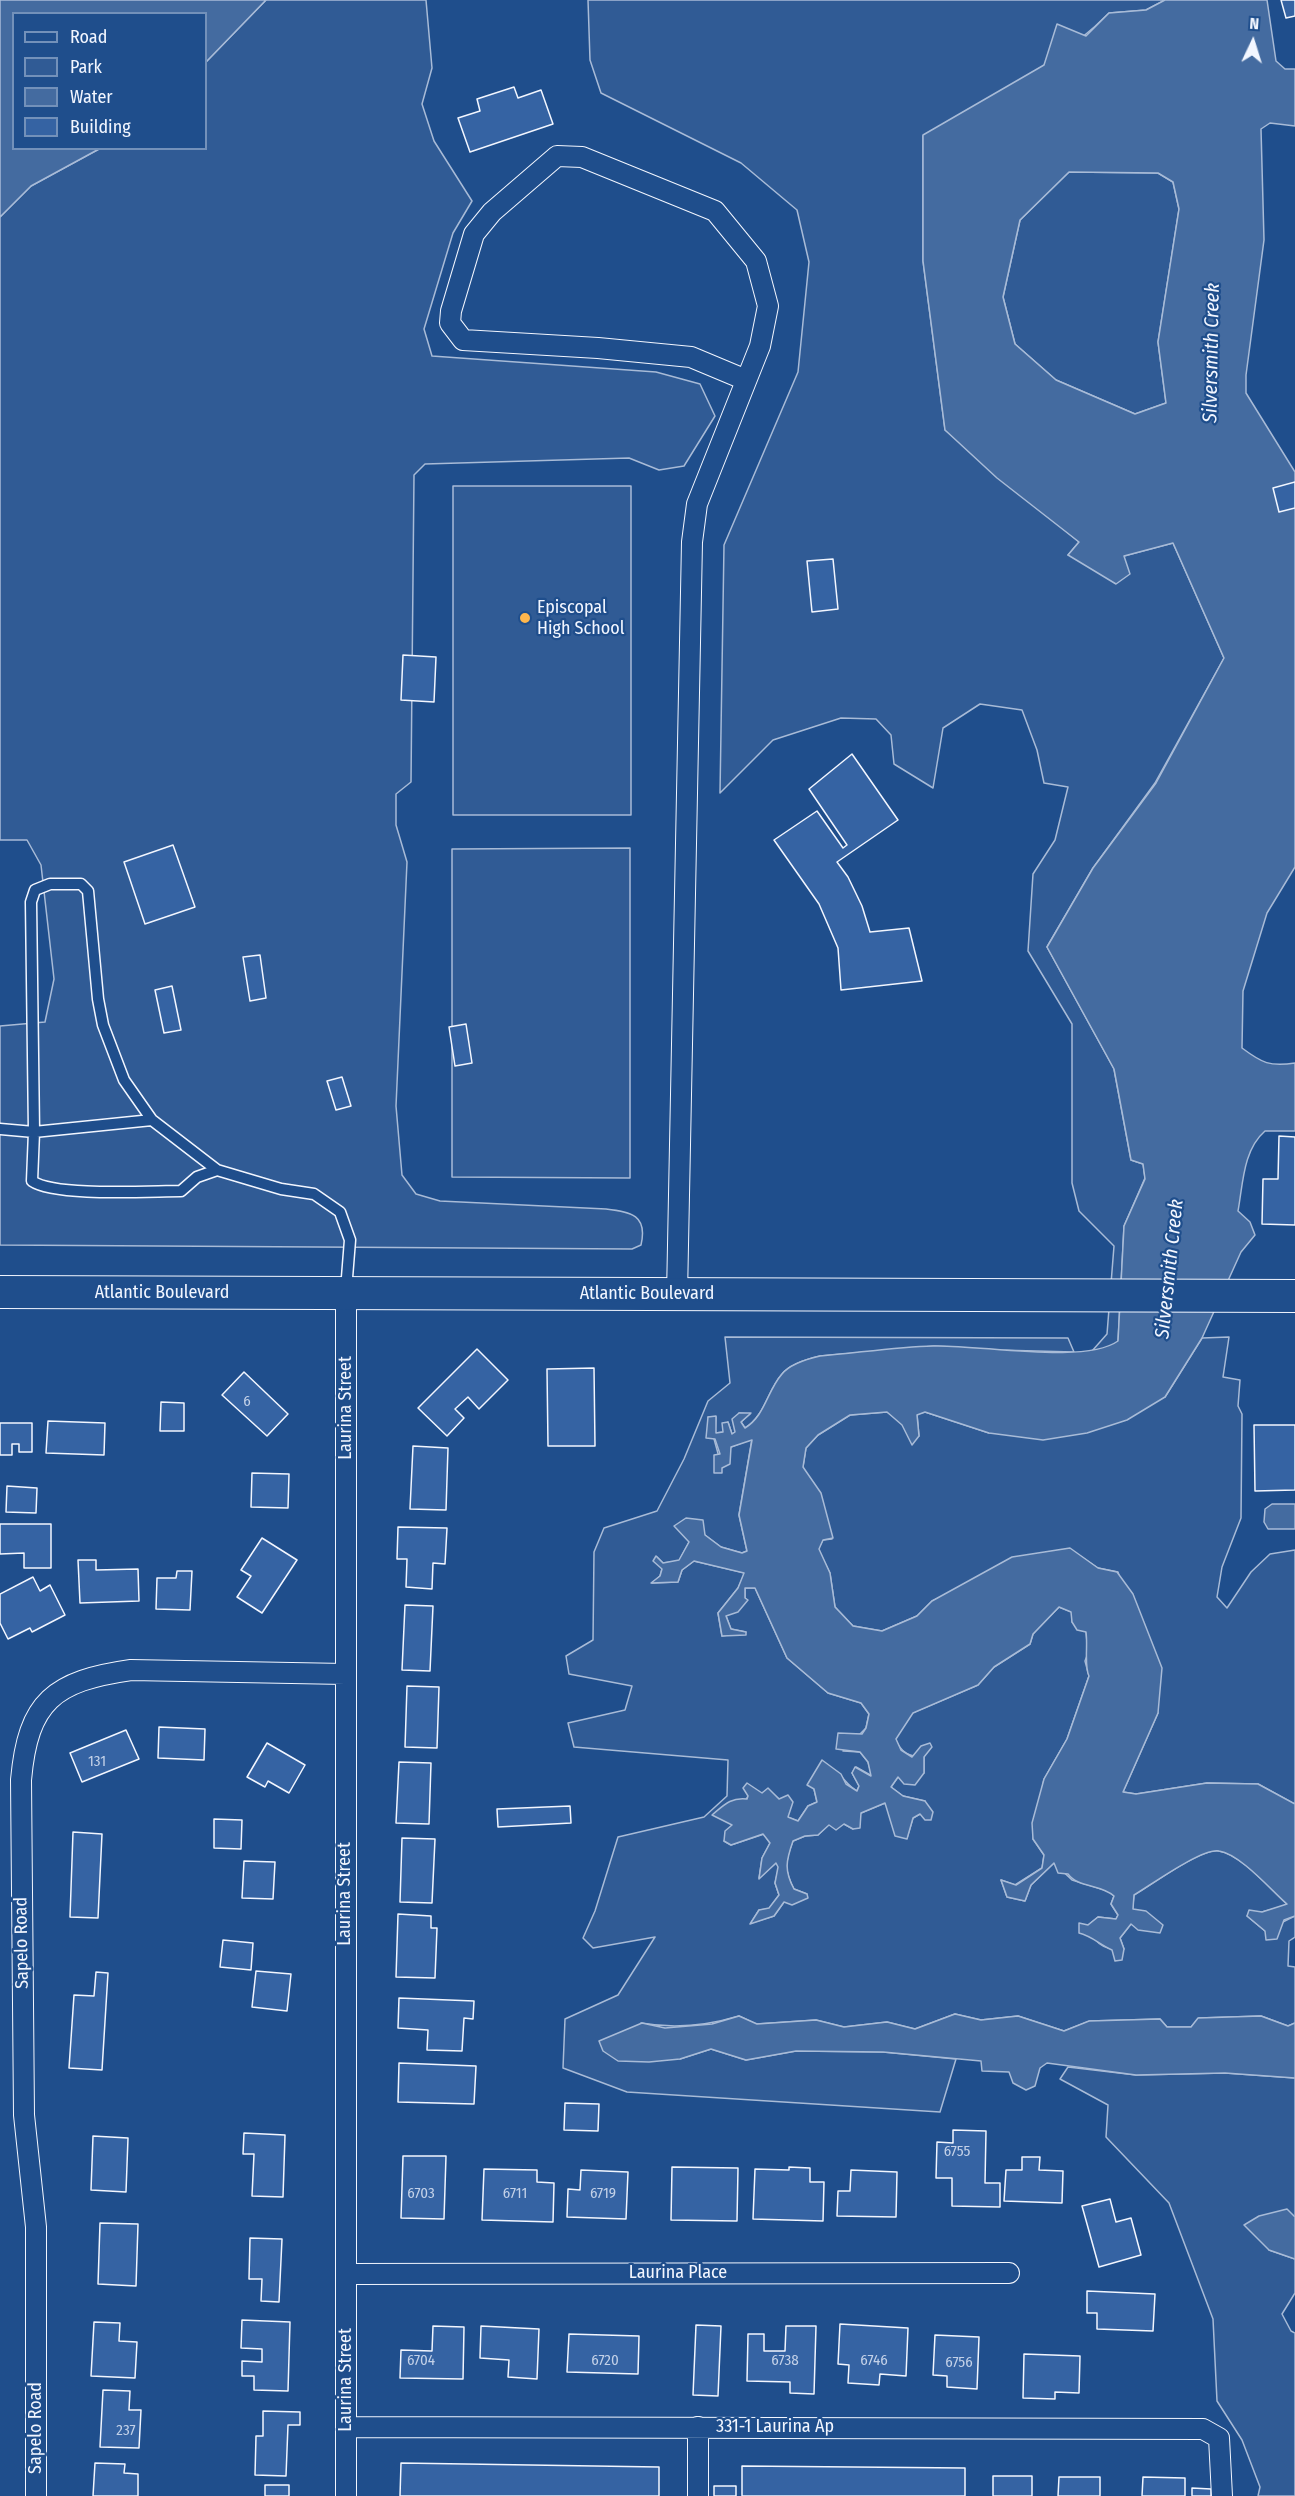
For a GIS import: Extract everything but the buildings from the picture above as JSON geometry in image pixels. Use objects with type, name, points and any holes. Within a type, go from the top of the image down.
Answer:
[{"type":"main road","name":"Atlantic Boulevard","points":[[0,1292],[1295,1296]]},
{"type":"street","points":[[677,1295],[692,542],[697,504],[760,346],[768,306],[756,261],[715,211],[582,157],[557,156],[492,213],[474,234],[451,311],[450,323],[464,340],[598,348],[691,357],[746,380]]},
{"type":"street","name":"Laurina Street","points":[[346,1293],[346,2496]]},
{"type":"street","name":"Sapelo Road","points":[[36,2496],[36,2227],[24,2115],[21,1780],[27,1736],[34,1718],[64,1687],[81,1679],[102,1674],[131,1670],[345,1674]]},
{"type":"street","name":"Laurina Place","points":[[346,2274],[1009,2273]]},
{"type":"street","name":"331-1 Laurina Ap","points":[[346,2427],[1203,2429],[1219,2438],[1222,2496]]},
{"type":"street","points":[[698,2496],[699,2427]]},
{"type":"lane","points":[[217,1170],[197,1177],[181,1191],[60,1190],[38,1185],[33,1181],[31,902],[35,890],[50,884],[81,884],[88,891],[98,999],[103,1025],[124,1080],[152,1120],[217,1170],[281,1189],[314,1194],[340,1212],[350,1240],[346,1293]]},
{"type":"lane","points":[[0,1129],[34,1132],[152,1120]]},
{"type":"green space","points":[[266,0],[426,0],[432,68],[422,104],[434,141],[472,201],[453,233],[424,329],[432,356],[656,372],[700,384],[715,416],[684,466],[659,470],[629,458],[425,464],[414,475],[411,782],[396,794],[396,825],[407,862],[396,1106],[402,1175],[416,1194],[440,1201],[606,1209],[630,1214],[640,1221],[643,1235],[641,1245],[632,1249],[0,1245],[0,1026],[45,1022],[54,979],[41,865],[27,840],[0,840],[0,217],[31,186],[97,150],[207,150],[207,61]]},
{"type":"green space","points":[[588,0],[1165,0],[1146,10],[1109,13],[1089,32],[1044,65],[923,136],[923,261],[945,430],[1079,542],[1068,555],[1124,556],[1173,543],[1224,658],[1155,783],[1093,868],[1047,947],[1114,1069],[1131,1160],[1143,1164],[1145,1178],[1124,1226],[1118,1342],[1110,1348],[1092,1351],[1107,1334],[1114,1246],[1079,1211],[1072,1183],[1072,1024],[1028,951],[1033,874],[1055,840],[1068,787],[1044,783],[1037,750],[1022,710],[980,704],[943,728],[933,788],[894,764],[891,735],[876,719],[841,718],[773,740],[720,793],[724,545],[798,372],[809,262],[797,210],[741,163],[601,93],[590,60]]},
{"type":"green space","points":[[1069,172],[1158,173],[1173,182],[1179,209],[1158,342],[1166,403],[1135,414],[1056,380],[1015,344],[1003,297],[1020,220]]},
{"type":"green space","points":[[453,486],[631,486],[631,815],[453,815]]},
{"type":"green space","points":[[630,848],[630,1178],[452,1177],[452,849]]},
{"type":"green space","points":[[725,1337],[1068,1338],[1074,1352],[935,1346],[820,1356],[799,1362],[785,1370],[762,1410],[745,1428],[741,1422],[750,1414],[739,1413],[736,1432],[732,1434],[728,1422],[724,1432],[715,1433],[716,1417],[708,1417],[722,1468],[731,1447],[752,1439],[739,1515],[747,1551],[742,1553],[721,1547],[705,1535],[689,1542],[679,1561],[663,1563],[657,1557],[662,1569],[660,1576],[652,1583],[678,1582],[682,1570],[694,1561],[745,1573],[738,1588],[718,1613],[722,1636],[746,1632],[731,1629],[726,1616],[747,1600],[745,1588],[755,1588],[787,1658],[828,1693],[861,1703],[869,1714],[866,1728],[843,1751],[860,1752],[868,1762],[872,1776],[856,1767],[852,1773],[859,1786],[857,1791],[832,1769],[814,1789],[817,1802],[808,1806],[798,1821],[787,1817],[779,1799],[768,1789],[748,1796],[724,1841],[731,1845],[764,1834],[770,1843],[762,1858],[759,1878],[776,1863],[779,1867],[775,1883],[779,1895],[769,1909],[759,1910],[751,1923],[774,1916],[784,1902],[807,1894],[794,1889],[788,1876],[787,1860],[793,1841],[805,1836],[818,1835],[829,1824],[844,1824],[853,1829],[861,1813],[885,1803],[907,1838],[913,1818],[920,1814],[925,1801],[903,1796],[891,1787],[898,1777],[924,1773],[924,1757],[906,1753],[895,1739],[912,1713],[978,1685],[994,1667],[1030,1644],[1033,1634],[1059,1607],[1072,1612],[1072,1622],[1086,1632],[1088,1653],[1085,1661],[1089,1676],[1067,1739],[1044,1779],[1033,1839],[1044,1855],[1042,1868],[1015,1885],[1001,1880],[1007,1897],[1025,1901],[1031,1885],[1054,1863],[1072,1880],[1108,1891],[1114,1896],[1111,1904],[1118,1915],[1116,1919],[1098,1917],[1088,1925],[1093,1937],[1101,1944],[1111,1949],[1124,1949],[1120,1938],[1131,1924],[1134,1895],[1200,1855],[1219,1851],[1228,1854],[1246,1865],[1288,1905],[1247,1916],[1265,1931],[1295,1916],[1295,1937],[1289,1941],[1288,1966],[1295,1967],[1295,2023],[1288,2026],[1261,2016],[1199,2018],[1191,2027],[1167,2027],[1160,2019],[1090,2021],[1064,2031],[1018,2016],[981,2020],[955,2014],[915,2029],[887,2022],[844,2027],[816,2020],[756,2024],[739,2016],[690,2026],[641,2023],[680,2059],[711,2049],[746,2060],[796,2051],[883,2052],[956,2059],[940,2112],[627,2092],[563,2068],[565,2019],[618,1995],[655,1937],[593,1948],[583,1938],[595,1911],[618,1837],[704,1817],[727,1796],[728,1760],[574,1747],[568,1723],[625,1710],[632,1686],[569,1674],[566,1656],[593,1640],[594,1552],[604,1528],[657,1511],[684,1459],[708,1401],[730,1383]]},
{"type":"green space","points":[[1229,1337],[1223,1377],[1240,1380],[1238,1406],[1242,1414],[1241,1518],[1222,1567],[1217,1597],[1227,1608],[1251,1572],[1270,1554],[1295,1550],[1295,1804],[1258,1784],[1207,1783],[1136,1794],[1123,1792],[1158,1713],[1118,1572],[1098,1568],[1070,1549],[1045,1553],[932,1601],[917,1616],[882,1631],[853,1626],[835,1607],[830,1573],[818,1549],[823,1540],[832,1539],[803,1467],[806,1448],[818,1435],[850,1415],[887,1412],[919,1436],[917,1414],[925,1412],[989,1433],[1165,1397],[1202,1338]]},
{"type":"green space","points":[[1068,2067],[1136,2075],[1225,2073],[1295,2078],[1295,2217],[1269,2250],[1295,2259],[1295,2293],[1282,2314],[1291,2331],[1295,2333],[1295,2496],[1258,2496],[1260,2487],[1242,2440],[1217,2401],[1213,2319],[1169,2203],[1106,2137],[1108,2105],[1060,2079]]},
{"type":"water","points":[[0,0],[266,0],[207,61],[207,12],[12,12],[12,150],[97,150],[31,186],[0,217]]},
{"type":"water","name":"Silversmith Creek","points":[[1165,0],[1267,0],[1276,61],[1285,69],[1295,69],[1295,126],[1270,123],[1261,129],[1264,240],[1246,375],[1246,393],[1295,472],[1295,867],[1267,913],[1243,991],[1242,1048],[1267,1063],[1295,1063],[1295,1131],[1265,1131],[1252,1148],[1245,1168],[1238,1211],[1250,1222],[1255,1235],[1241,1252],[1202,1338],[1165,1397],[1127,1420],[1087,1433],[1043,1440],[989,1433],[925,1412],[917,1415],[919,1436],[912,1445],[902,1425],[887,1412],[850,1415],[818,1435],[806,1448],[803,1467],[821,1493],[833,1538],[823,1540],[819,1549],[830,1573],[835,1607],[853,1626],[882,1631],[917,1616],[932,1601],[1012,1557],[1070,1548],[1098,1568],[1117,1572],[1133,1594],[1162,1668],[1158,1713],[1123,1792],[1136,1794],[1207,1783],[1258,1784],[1295,1804],[1295,1916],[1284,1920],[1277,1939],[1266,1940],[1265,1931],[1247,1916],[1249,1910],[1262,1912],[1287,1904],[1246,1865],[1219,1851],[1201,1855],[1189,1861],[1134,1895],[1133,1909],[1146,1911],[1163,1925],[1160,1933],[1138,1930],[1131,1924],[1120,1938],[1124,1949],[1122,1960],[1115,1961],[1112,1950],[1079,1933],[1079,1923],[1088,1925],[1098,1917],[1116,1919],[1118,1915],[1111,1904],[1114,1896],[1109,1892],[1078,1882],[1068,1874],[1058,1873],[1054,1863],[1031,1885],[1025,1901],[1007,1897],[1001,1880],[1016,1885],[1042,1868],[1044,1855],[1033,1839],[1032,1823],[1044,1779],[1067,1739],[1089,1676],[1086,1632],[1077,1630],[1072,1622],[1071,1612],[1059,1607],[1033,1634],[1030,1644],[994,1667],[978,1685],[913,1713],[896,1739],[901,1750],[912,1757],[921,1746],[930,1743],[932,1747],[924,1757],[924,1773],[915,1785],[904,1784],[898,1777],[891,1787],[903,1796],[925,1801],[933,1812],[931,1820],[925,1820],[920,1814],[913,1818],[907,1839],[895,1836],[885,1803],[861,1813],[860,1828],[853,1829],[844,1824],[836,1830],[829,1825],[818,1835],[805,1836],[793,1841],[787,1871],[794,1889],[807,1894],[808,1898],[792,1905],[784,1902],[774,1916],[750,1924],[759,1910],[769,1908],[779,1895],[775,1883],[778,1867],[776,1863],[759,1879],[762,1858],[770,1843],[763,1834],[731,1845],[724,1841],[725,1831],[732,1825],[712,1815],[732,1801],[747,1799],[748,1796],[743,1788],[747,1783],[762,1793],[768,1788],[779,1799],[788,1795],[793,1802],[788,1817],[798,1821],[808,1806],[817,1802],[814,1789],[807,1785],[822,1760],[841,1774],[846,1784],[857,1791],[859,1786],[852,1773],[855,1767],[871,1776],[868,1762],[860,1752],[836,1749],[838,1733],[862,1734],[869,1714],[861,1703],[828,1693],[787,1658],[755,1588],[745,1588],[745,1598],[748,1600],[738,1612],[726,1616],[731,1629],[746,1632],[746,1635],[722,1636],[718,1613],[738,1588],[744,1573],[694,1561],[682,1570],[678,1582],[651,1583],[660,1576],[662,1569],[653,1561],[656,1556],[663,1563],[679,1560],[689,1542],[674,1526],[686,1518],[703,1520],[705,1535],[721,1547],[742,1553],[747,1551],[739,1515],[752,1440],[731,1447],[730,1464],[722,1468],[722,1473],[714,1473],[714,1455],[720,1454],[715,1439],[706,1438],[708,1417],[716,1416],[716,1433],[723,1432],[722,1423],[728,1422],[732,1434],[735,1432],[732,1419],[739,1413],[751,1413],[741,1422],[745,1428],[762,1410],[785,1370],[799,1362],[820,1356],[933,1346],[1029,1352],[1081,1352],[1102,1348],[1118,1341],[1124,1226],[1145,1179],[1143,1164],[1131,1160],[1114,1069],[1047,947],[1093,868],[1156,783],[1224,658],[1173,543],[1124,556],[1130,574],[1116,584],[1068,555],[1079,542],[997,478],[945,430],[923,261],[923,135],[1044,65],[1057,24],[1086,36],[1109,13],[1146,10]],"holes":[[[1069,172],[1158,173],[1173,182],[1179,209],[1158,342],[1166,403],[1135,414],[1056,380],[1015,344],[1003,297],[1020,220]]]},
{"type":"water","points":[[1272,1504],[1295,1504],[1295,1529],[1268,1529],[1264,1522],[1265,1509]]},
{"type":"water","points":[[955,2014],[981,2020],[1018,2016],[1064,2031],[1089,2021],[1160,2019],[1167,2027],[1191,2027],[1198,2018],[1261,2016],[1288,2026],[1295,2023],[1295,2078],[1225,2073],[1136,2075],[1047,2063],[1040,2068],[1035,2086],[1026,2090],[1013,2083],[1009,2072],[982,2071],[981,2061],[883,2052],[796,2051],[746,2060],[711,2049],[680,2059],[649,2062],[618,2061],[603,2051],[599,2041],[642,2023],[665,2028],[712,2024],[739,2016],[757,2024],[816,2020],[844,2027],[887,2022],[915,2029]]},
{"type":"water","points":[[1287,2209],[1295,2217],[1295,2259],[1269,2250],[1244,2225],[1259,2216]]},
{"type":"place","name":"Episcopal High School","points":[[525,618]]}]
